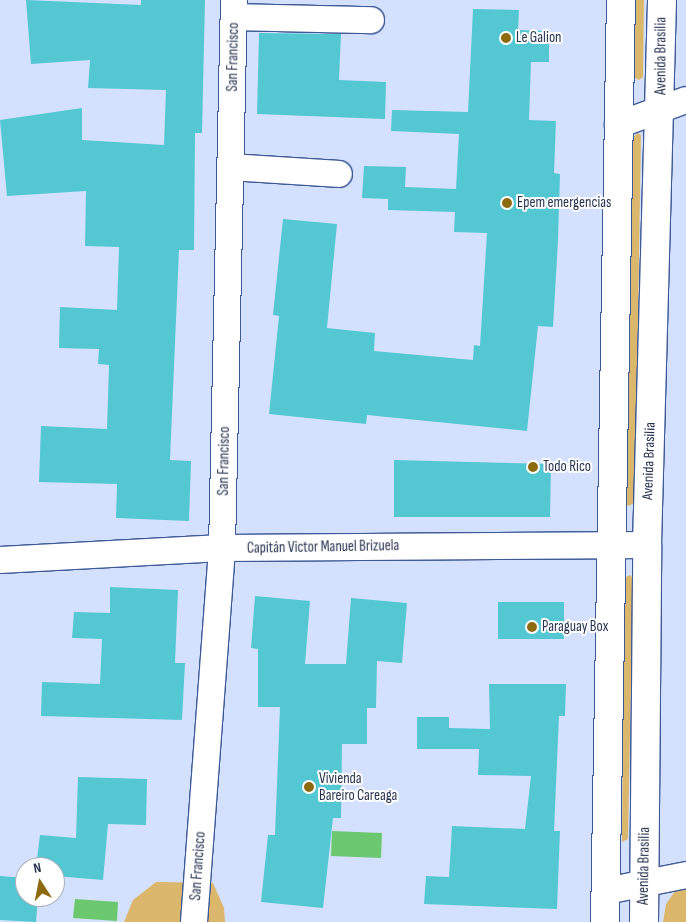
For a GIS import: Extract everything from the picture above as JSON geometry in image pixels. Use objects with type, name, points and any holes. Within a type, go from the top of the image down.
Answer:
[{"type":"main road","points":[[605,922],[609,544],[621,0]]},
{"type":"main road","name":"Avenida Brasilia","points":[[644,922],[647,545],[661,110],[662,0]]},
{"type":"street","points":[[234,9],[371,20]]},
{"type":"street","name":"San Francisco","points":[[194,922],[222,548],[234,9]]},
{"type":"street","points":[[618,124],[686,100]]},
{"type":"street","points":[[231,167],[339,174]]},
{"type":"street","name":"Capitán Victor Manuel Brizuela","points":[[0,560],[222,548],[647,545]]},
{"type":"street","points":[[606,891],[686,875]]},
{"type":"shaded area","points":[[635,0],[644,0],[643,77],[639,80],[633,77]]},
{"type":"shaded area","points":[[638,133],[641,135],[635,503],[628,506],[625,503],[633,137]]},
{"type":"shaded area","points":[[630,575],[633,578],[628,839],[622,842],[624,578]]},
{"type":"shaded area","points":[[332,831],[382,833],[381,858],[331,856]]},
{"type":"shaded area","points":[[156,882],[213,883],[224,908],[225,922],[124,922],[133,900]]},
{"type":"shaded area","points":[[686,885],[686,922],[663,922],[666,904],[678,887]]},
{"type":"shaded area","points":[[75,899],[118,902],[117,921],[73,918]]},
{"type":"building","points":[[26,0],[141,5],[141,0],[205,0],[202,133],[195,133],[194,250],[179,250],[170,460],[191,461],[189,521],[116,518],[117,484],[39,482],[41,426],[107,429],[109,365],[98,364],[99,349],[59,348],[60,307],[117,310],[119,247],[85,246],[86,191],[7,196],[0,120],[82,108],[82,140],[164,145],[166,90],[88,88],[90,60],[31,64]]},
{"type":"building","points":[[473,9],[519,10],[518,30],[549,31],[549,62],[531,62],[529,120],[556,121],[554,173],[560,174],[558,241],[553,327],[538,326],[527,431],[367,415],[366,424],[269,414],[279,316],[273,315],[283,219],[337,224],[327,328],[375,333],[374,351],[473,360],[474,345],[480,346],[487,233],[454,232],[455,212],[388,210],[388,199],[362,198],[364,166],[406,167],[405,187],[456,189],[459,134],[391,131],[392,110],[468,112]]},
{"type":"building","points":[[259,33],[341,34],[339,80],[386,82],[385,119],[257,114]]},
{"type":"building","points":[[394,460],[551,464],[550,517],[394,517]]},
{"type":"building","points":[[110,587],[178,590],[175,663],[185,663],[182,720],[41,716],[42,682],[100,684],[102,639],[72,638],[74,612],[110,613]]},
{"type":"building","points":[[255,596],[310,601],[305,664],[346,664],[351,598],[407,603],[402,663],[377,661],[376,708],[367,708],[367,744],[342,744],[341,818],[333,818],[323,908],[261,902],[268,835],[275,835],[280,707],[258,707],[258,649],[251,648]]},
{"type":"building","points":[[498,602],[564,602],[564,639],[498,639]]},
{"type":"building","points":[[489,684],[566,684],[565,716],[559,716],[554,831],[560,831],[557,909],[424,904],[426,876],[449,877],[452,826],[525,829],[531,776],[478,775],[479,749],[417,749],[417,717],[449,717],[449,728],[490,729]]},
{"type":"building","points":[[78,777],[147,779],[146,825],[108,824],[103,880],[65,877],[65,857],[37,857],[40,835],[76,838]]},
{"type":"building","points":[[0,876],[15,877],[15,907],[37,907],[36,922],[0,920]]},
{"type":"place","name":"Le Galion","points":[[506,38]]},
{"type":"place","name":"Epem emergencias","points":[[507,203]]},
{"type":"place","name":"Todo Rico","points":[[533,467]]},
{"type":"place","name":"Paraguay Box","points":[[532,627]]},
{"type":"place","name":"Vivienda Bareiro Careaga","points":[[309,787]]}]
